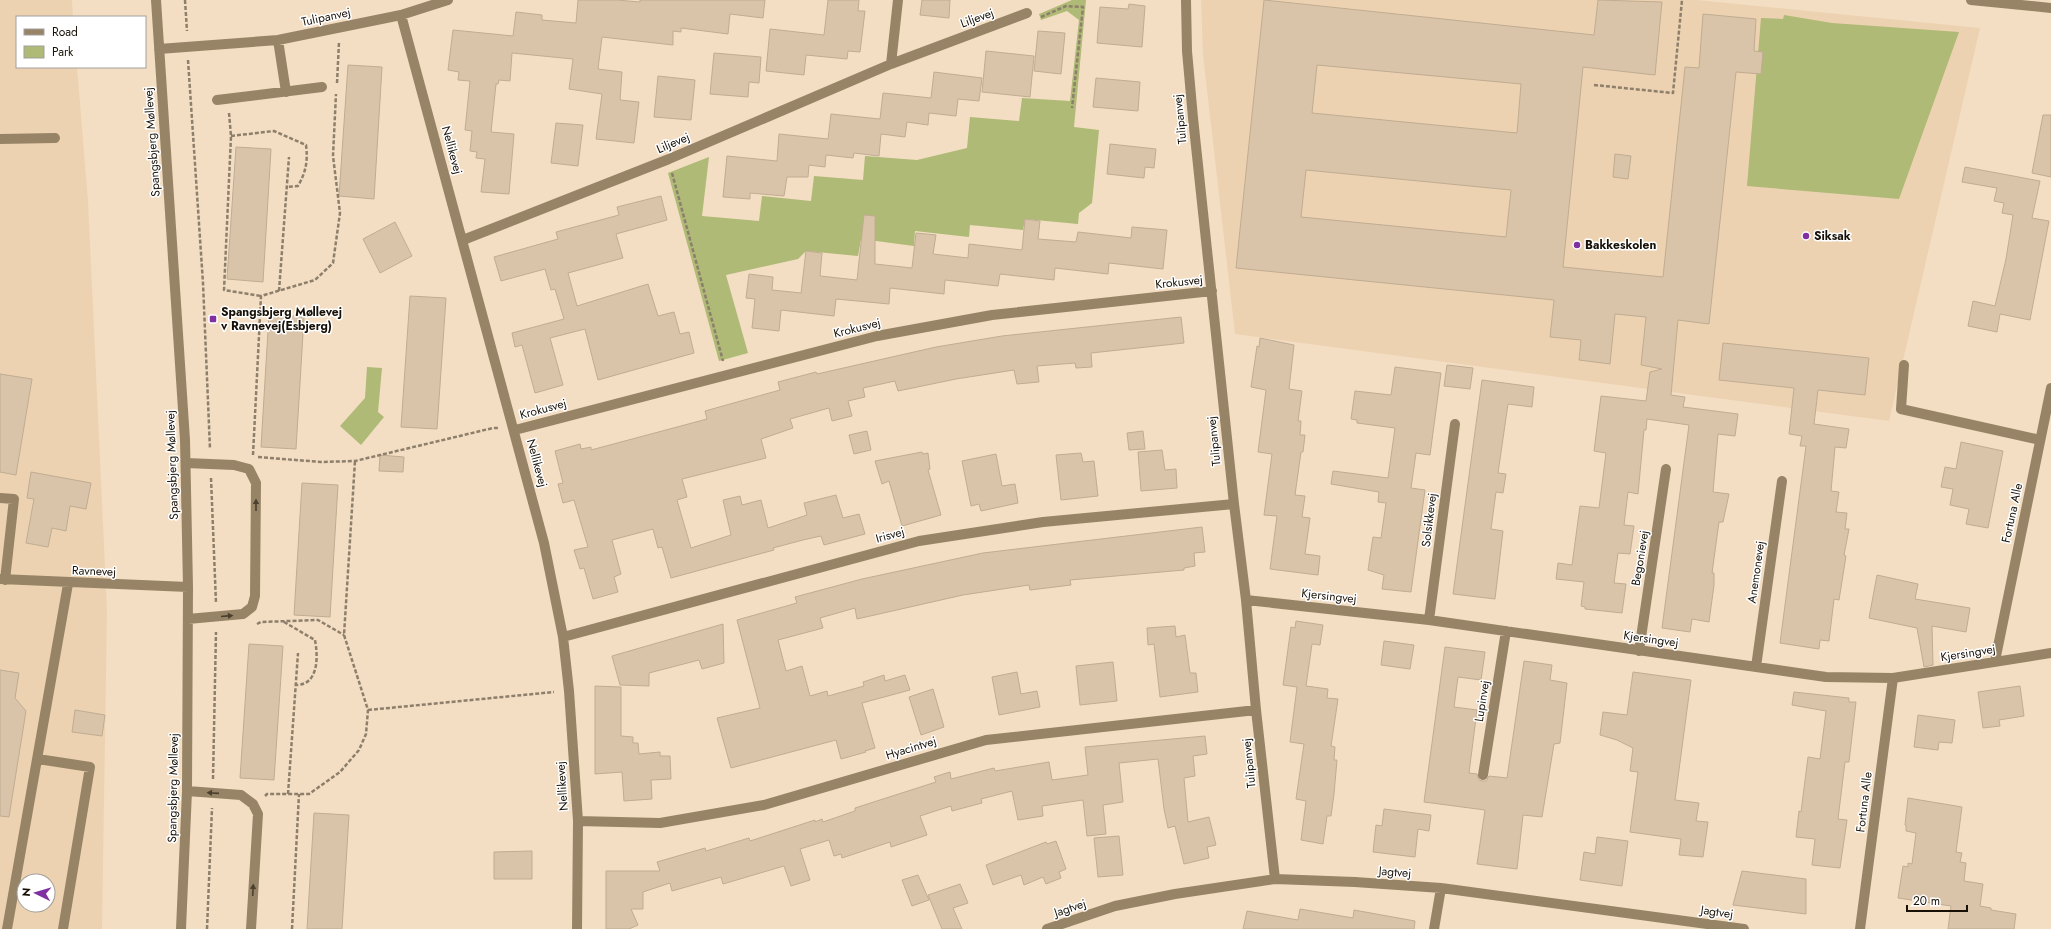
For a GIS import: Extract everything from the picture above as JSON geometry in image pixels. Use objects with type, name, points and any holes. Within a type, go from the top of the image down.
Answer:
[{"type":"street","name":"Spangsbjerg Møllevej","points":[[156,0],[186,463],[188,588],[187,791],[181,929]]},
{"type":"street","name":"Tulipanvej","points":[[159,49],[278,40],[401,15],[448,0]]},
{"type":"street","points":[[891,64],[898,0]]},
{"type":"street","name":"Tulipanvej","points":[[1186,0],[1189,79],[1275,879]]},
{"type":"street","points":[[1971,0],[2051,8]]},
{"type":"street","name":"Liljevej","points":[[463,240],[669,159],[891,64],[1027,13]]},
{"type":"street","name":"Nellikevej","points":[[401,15],[515,430],[544,543],[562,637],[569,691],[578,821],[577,929]]},
{"type":"street","points":[[278,40],[286,92]]},
{"type":"street","points":[[217,100],[322,88]]},
{"type":"street","points":[[0,139],[55,138]]},
{"type":"street","name":"Krokusvej","points":[[515,430],[877,336],[992,315],[1212,291]]},
{"type":"street","points":[[1904,365],[1901,409],[2040,440]]},
{"type":"street","name":"Fortuna Alle","points":[[1995,661],[2051,388]]},
{"type":"street","name":"Solsikkevej","points":[[1429,620],[1454,424]]},
{"type":"street","points":[[186,463],[234,465],[249,469],[256,483],[255,596],[252,607],[243,614],[238,615],[188,619]]},
{"type":"street","name":"Begonievej","points":[[1639,651],[1666,469]]},
{"type":"street","name":"Anemonevej","points":[[1756,667],[1782,481]]},
{"type":"street","points":[[0,498],[14,500],[2,580]]},
{"type":"street","name":"Irisvej","points":[[562,637],[919,541],[1043,522],[1234,504]]},
{"type":"street","name":"Ravnevej","points":[[2,580],[188,588]]},
{"type":"street","points":[[7,929],[68,584]]},
{"type":"street","name":"Kjersingvej","points":[[1246,600],[1429,620],[1826,677],[1893,678],[2051,653]]},
{"type":"street","name":"Lupinvej","points":[[1483,775],[1506,631]]},
{"type":"street","name":"Fortuna Alle","points":[[1860,929],[1893,678]]},
{"type":"street","name":"Hyacintvej","points":[[578,821],[660,823],[764,806],[986,740],[1256,710]]},
{"type":"street","points":[[38,759],[90,767],[63,929]]},
{"type":"street","points":[[187,791],[242,795],[253,804],[258,814],[251,929]]},
{"type":"street","name":"Jagtvej","points":[[1047,929],[1115,906],[1175,894],[1275,879],[1355,882],[1441,888],[1673,924],[1744,929]]},
{"type":"street","points":[[1434,929],[1441,888]]},
{"type":"path","points":[[1594,85],[1673,93],[1682,0]]},
{"type":"path","points":[[1027,13],[1036,19],[1066,6],[1083,8],[1072,108]]},
{"type":"path","points":[[228,99],[230,136],[224,290],[261,296],[315,280],[333,263],[340,213],[333,156],[340,27]]},
{"type":"path","points":[[230,136],[274,131],[306,145],[308,160],[304,176],[298,186],[286,187]]},
{"type":"path","points":[[279,291],[289,157]]},
{"type":"path","points":[[669,159],[727,375]]},
{"type":"path","points":[[261,296],[253,456],[321,462],[355,461],[494,428],[515,430]]},
{"type":"path","points":[[253,804],[267,794],[309,794],[340,772],[358,750],[366,734],[368,710],[344,635],[355,461]]},
{"type":"path","points":[[238,615],[247,629],[261,622],[318,620],[344,635]]},
{"type":"path","points":[[284,621],[315,640],[318,655],[314,675],[302,685],[297,685]]},
{"type":"path","points":[[288,794],[297,685],[298,653]]},
{"type":"path","points":[[368,710],[569,691]]},
{"type":"path","points":[[292,929],[299,794]]},
{"type":"shaded area","points":[[0,0],[72,0],[73,16],[16,16],[16,68],[77,68],[88,201],[107,610],[102,929],[0,929]]},
{"type":"shaded area","name":"Bakkeskolen","points":[[1201,0],[1697,0],[1980,28],[1889,421],[1235,334],[1203,55]]},
{"type":"green space","points":[[1072,0],[1086,0],[1074,127],[1099,130],[1092,203],[1079,213],[1078,224],[1025,219],[1023,230],[970,225],[969,237],[915,231],[914,246],[861,239],[858,256],[806,251],[798,259],[726,275],[748,353],[719,361],[668,173],[709,157],[702,216],[759,221],[762,196],[811,201],[814,176],[863,180],[865,156],[917,160],[967,148],[970,117],[1019,121],[1022,98],[1070,101],[1079,20],[1067,11],[1041,20],[1039,14]]},
{"type":"green space","points":[[1784,15],[1832,23],[1959,32],[1899,199],[1747,186],[1761,18],[1783,19]]},
{"type":"green space","points":[[367,367],[382,368],[378,412],[384,417],[361,445],[340,426],[365,398]]},
{"type":"building","points":[[578,0],[617,0],[640,2],[640,0],[765,0],[763,18],[730,14],[728,34],[681,28],[681,32],[673,31],[673,45],[602,37],[598,69],[622,72],[620,100],[639,102],[634,143],[596,139],[602,94],[569,89],[573,59],[512,53],[510,81],[499,80],[498,84],[496,84],[491,132],[514,134],[509,194],[481,192],[485,159],[476,158],[477,152],[470,151],[472,131],[465,130],[470,81],[458,80],[459,72],[448,70],[453,30],[513,36],[516,12],[542,15],[542,20],[576,23]]},
{"type":"building","points":[[828,0],[859,0],[858,11],[865,11],[860,52],[848,51],[847,59],[806,55],[804,75],[766,71],[770,29],[824,35]]},
{"type":"building","points":[[922,0],[950,0],[949,18],[920,15]]},
{"type":"building","points":[[1264,0],[1594,35],[1598,0],[1662,2],[1655,75],[1583,67],[1563,267],[1663,277],[1685,67],[1699,68],[1703,14],[1756,19],[1754,51],[1763,52],[1761,74],[1736,72],[1709,324],[1678,320],[1671,395],[1685,397],[1683,407],[1738,414],[1735,436],[1718,434],[1713,492],[1729,494],[1723,522],[1719,522],[1712,573],[1714,573],[1714,585],[1709,622],[1692,619],[1690,632],[1662,628],[1689,425],[1647,419],[1646,430],[1644,430],[1638,494],[1628,492],[1624,525],[1634,526],[1630,554],[1618,553],[1614,583],[1626,584],[1622,613],[1585,609],[1585,607],[1581,606],[1584,582],[1556,579],[1558,563],[1572,565],[1580,506],[1599,508],[1606,453],[1594,451],[1601,396],[1646,401],[1650,372],[1662,369],[1641,365],[1646,317],[1615,314],[1610,364],[1579,360],[1581,340],[1550,337],[1554,300],[1236,268]],"holes":[[[1317,65],[1521,84],[1517,133],[1312,113]],[[1306,170],[1511,190],[1506,237],[1301,217]]]},
{"type":"building","points":[[1129,4],[1145,6],[1142,47],[1097,43],[1100,7],[1128,9]]},
{"type":"building","points":[[1038,31],[1065,33],[1061,74],[1034,71]]},
{"type":"building","points":[[986,51],[1034,56],[1030,97],[982,92]]},
{"type":"building","points":[[714,53],[761,57],[759,83],[749,82],[748,97],[710,94]]},
{"type":"building","points":[[348,65],[382,67],[374,199],[339,196]]},
{"type":"building","points":[[934,72],[982,78],[979,101],[958,99],[956,116],[929,113],[928,125],[907,122],[905,137],[881,134],[879,156],[854,153],[853,158],[826,155],[825,167],[809,165],[808,177],[787,177],[784,196],[750,193],[750,199],[723,197],[727,156],[777,161],[779,134],[828,139],[831,114],[880,119],[883,93],[931,98]]},
{"type":"building","points":[[658,76],[695,80],[691,120],[654,117]]},
{"type":"building","points":[[1096,78],[1140,82],[1138,111],[1093,107]]},
{"type":"building","points":[[2043,115],[2051,115],[2051,177],[2032,173]]},
{"type":"building","points":[[556,123],[583,125],[578,166],[551,163]]},
{"type":"building","points":[[1110,144],[1156,149],[1154,168],[1145,167],[1144,178],[1107,174]]},
{"type":"building","points":[[236,147],[271,149],[263,282],[227,279]]},
{"type":"building","points":[[1615,154],[1631,156],[1628,179],[1613,177]]},
{"type":"building","points":[[1965,167],[2040,181],[2032,218],[2049,221],[2030,320],[2000,314],[1997,332],[1968,326],[1973,301],[1995,306],[2006,259],[2013,215],[2002,213],[2004,203],[1994,201],[1997,188],[1962,182]]},
{"type":"building","points":[[661,196],[667,220],[616,234],[623,258],[568,273],[577,306],[648,284],[658,316],[674,312],[680,334],[689,332],[694,353],[598,380],[585,329],[550,338],[563,385],[535,393],[522,345],[515,347],[512,333],[564,319],[555,289],[551,290],[545,269],[501,281],[494,257],[558,239],[556,232],[619,215],[617,207]]},
{"type":"building","points":[[864,215],[875,216],[875,264],[912,268],[916,233],[936,235],[933,254],[968,258],[969,244],[1022,250],[1025,219],[1040,221],[1038,239],[1076,242],[1078,232],[1131,238],[1132,227],[1167,230],[1163,269],[1109,263],[1108,274],[1055,268],[1054,280],[1000,274],[998,286],[945,280],[944,294],[890,288],[889,304],[836,299],[834,316],[781,310],[779,331],[752,328],[755,299],[746,298],[749,274],[773,277],[772,290],[801,293],[806,251],[822,253],[820,276],[857,280]]},
{"type":"building","points":[[395,222],[412,256],[380,273],[363,239]]},
{"type":"building","points":[[410,296],[446,298],[437,429],[401,427]]},
{"type":"building","points":[[269,314],[304,317],[296,449],[261,447]]},
{"type":"building","points":[[1181,317],[1184,343],[1091,353],[1092,367],[1076,368],[1075,363],[1037,366],[1039,382],[1017,384],[1014,370],[956,379],[898,391],[895,381],[863,388],[865,397],[848,401],[852,416],[832,421],[829,408],[790,419],[793,428],[761,439],[766,458],[682,479],[687,497],[677,500],[691,548],[731,535],[723,500],[740,496],[742,505],[761,500],[768,528],[807,515],[804,503],[836,495],[843,518],[859,514],[865,534],[824,545],[821,536],[803,540],[773,548],[774,550],[671,578],[662,547],[658,548],[653,529],[612,540],[621,574],[614,577],[618,592],[593,599],[584,568],[580,569],[574,550],[588,547],[574,500],[563,503],[558,484],[563,483],[555,451],[580,444],[581,449],[591,447],[591,450],[707,419],[705,411],[780,390],[778,382],[816,372],[817,374],[936,347],[1002,336]]},
{"type":"building","points":[[1260,338],[1294,345],[1289,389],[1302,391],[1298,421],[1301,421],[1300,435],[1305,435],[1295,495],[1305,496],[1302,517],[1310,518],[1305,554],[1320,556],[1318,575],[1270,569],[1277,516],[1264,515],[1272,454],[1258,452],[1266,390],[1251,387],[1257,346],[1259,347]]},
{"type":"building","points":[[1723,343],[1869,358],[1865,395],[1818,390],[1814,424],[1849,429],[1846,448],[1835,447],[1831,491],[1839,492],[1836,512],[1847,513],[1845,529],[1849,529],[1844,555],[1846,556],[1839,600],[1834,599],[1829,641],[1820,640],[1819,649],[1780,643],[1806,446],[1800,446],[1802,436],[1789,434],[1794,388],[1719,380]]},
{"type":"building","points":[[1447,365],[1473,368],[1470,389],[1444,386]]},
{"type":"building","points":[[1395,367],[1441,373],[1430,455],[1416,453],[1411,488],[1425,490],[1411,592],[1382,589],[1384,575],[1368,570],[1373,537],[1381,538],[1386,503],[1378,502],[1379,492],[1331,484],[1333,471],[1388,478],[1395,428],[1357,423],[1357,420],[1351,419],[1355,391],[1391,395]]},
{"type":"building","points":[[0,374],[32,379],[16,475],[0,472]]},
{"type":"building","points":[[1482,380],[1534,387],[1532,407],[1508,404],[1498,473],[1506,474],[1503,493],[1496,492],[1491,529],[1503,531],[1495,599],[1453,594]]},
{"type":"building","points":[[867,431],[871,450],[854,454],[849,435]]},
{"type":"building","points":[[1143,431],[1145,449],[1129,450],[1127,433]]},
{"type":"building","points":[[1961,442],[2003,451],[1988,528],[1966,524],[1969,509],[1950,505],[1953,489],[1941,487],[1945,467],[1956,469]]},
{"type":"building","points":[[1162,450],[1165,470],[1176,469],[1177,488],[1141,491],[1138,452]]},
{"type":"building","points":[[922,452],[923,454],[928,453],[930,469],[928,470],[941,515],[902,526],[889,481],[882,484],[875,461]]},
{"type":"building","points":[[1081,453],[1083,462],[1094,461],[1098,496],[1061,500],[1056,455]]},
{"type":"building","points":[[996,454],[1002,486],[1015,484],[1018,503],[981,511],[979,504],[971,506],[962,461]]},
{"type":"building","points":[[380,455],[404,457],[403,472],[379,471]]},
{"type":"building","points":[[31,472],[91,483],[86,509],[70,506],[66,531],[52,528],[48,547],[26,543],[34,499],[27,498]]},
{"type":"building","points":[[302,483],[338,485],[330,617],[294,615]]},
{"type":"building","points":[[1202,527],[1205,552],[1194,553],[1195,566],[1184,568],[1184,570],[1070,580],[1071,585],[1030,590],[1029,585],[963,595],[857,619],[855,608],[820,618],[823,628],[778,640],[786,671],[802,666],[810,696],[827,691],[828,696],[864,686],[863,682],[884,675],[885,681],[905,675],[910,690],[862,703],[875,748],[865,751],[866,752],[841,759],[836,740],[731,768],[717,718],[760,708],[737,620],[797,603],[795,597],[862,579],[983,553]]},
{"type":"building","points":[[1877,575],[1918,584],[1915,599],[1970,608],[1966,632],[1932,626],[1933,665],[1924,667],[1917,628],[1869,618]]},
{"type":"building","points":[[1296,621],[1323,625],[1320,645],[1312,644],[1306,686],[1328,689],[1327,698],[1338,699],[1331,746],[1335,747],[1334,760],[1337,760],[1334,794],[1331,816],[1327,816],[1323,844],[1301,840],[1306,801],[1296,799],[1304,744],[1290,742],[1297,687],[1283,685],[1291,627],[1295,628]]},
{"type":"building","points":[[723,624],[724,663],[702,669],[699,660],[649,673],[649,686],[620,685],[612,656]]},
{"type":"building","points":[[1175,626],[1176,637],[1185,635],[1190,673],[1196,673],[1198,692],[1160,697],[1154,644],[1148,645],[1147,628]]},
{"type":"building","points":[[1384,641],[1414,645],[1410,669],[1381,665]]},
{"type":"building","points":[[249,644],[283,646],[274,780],[240,778]]},
{"type":"building","points":[[1445,647],[1485,652],[1481,680],[1458,677],[1454,707],[1477,710],[1469,773],[1477,774],[1479,780],[1482,781],[1486,781],[1489,776],[1507,778],[1524,661],[1552,665],[1550,680],[1567,683],[1560,743],[1554,744],[1542,817],[1523,815],[1517,869],[1477,864],[1485,810],[1424,802]]},
{"type":"building","points":[[1113,662],[1117,701],[1080,705],[1076,666]]},
{"type":"building","points":[[0,670],[19,673],[15,698],[26,711],[9,817],[0,816]]},
{"type":"building","points":[[1017,672],[1021,694],[1037,691],[1040,707],[999,715],[992,677]]},
{"type":"building","points":[[1633,672],[1691,680],[1675,800],[1699,803],[1696,821],[1708,822],[1703,857],[1679,855],[1681,839],[1630,832],[1638,772],[1630,771],[1633,748],[1617,740],[1600,735],[1603,712],[1627,715]]},
{"type":"building","points":[[595,686],[621,687],[621,736],[633,737],[633,743],[638,743],[639,754],[660,752],[660,756],[670,756],[671,779],[651,780],[652,799],[624,801],[622,772],[595,774]]},
{"type":"building","points":[[2020,686],[2024,716],[1999,720],[2000,726],[1983,728],[1978,692]]},
{"type":"building","points":[[933,689],[944,727],[921,735],[909,697]]},
{"type":"building","points":[[1794,692],[1849,698],[1849,702],[1856,702],[1849,762],[1845,762],[1838,819],[1847,820],[1840,868],[1812,865],[1815,839],[1796,837],[1799,811],[1801,812],[1808,757],[1820,759],[1826,711],[1792,705]]},
{"type":"building","points":[[75,710],[105,715],[102,736],[72,732]]},
{"type":"building","points":[[1918,715],[1955,720],[1952,743],[1939,742],[1938,750],[1914,747]]},
{"type":"building","points":[[1205,736],[1207,754],[1193,756],[1195,776],[1184,778],[1188,822],[1209,817],[1216,845],[1207,847],[1209,858],[1184,864],[1175,826],[1168,828],[1164,809],[1158,759],[1119,763],[1123,802],[1103,805],[1106,834],[1087,836],[1083,800],[1042,806],[1043,816],[1018,820],[1012,791],[981,799],[982,803],[952,811],[951,806],[920,816],[927,835],[891,847],[890,842],[842,858],[841,854],[834,856],[829,840],[800,849],[810,880],[791,886],[784,866],[723,884],[721,877],[672,891],[670,883],[643,892],[643,909],[631,909],[638,925],[629,929],[606,929],[606,871],[660,871],[657,862],[705,848],[706,851],[749,838],[750,841],[815,820],[815,822],[822,819],[823,822],[855,811],[855,808],[936,782],[934,777],[950,772],[951,779],[994,768],[995,771],[1049,762],[1052,780],[1088,775],[1085,747]]},
{"type":"building","points":[[1908,798],[1962,807],[1956,852],[1962,853],[1960,862],[1966,863],[1964,881],[1983,884],[1980,906],[1991,908],[1991,910],[2016,914],[2014,929],[1948,929],[1951,906],[1898,898],[1903,866],[1908,867],[1908,863],[1912,864],[1916,833],[1906,831],[1905,825]]},
{"type":"building","points":[[1384,809],[1431,815],[1429,831],[1418,829],[1415,857],[1373,852],[1376,825],[1382,826]]},
{"type":"building","points":[[314,813],[349,815],[342,929],[307,929]]},
{"type":"building","points":[[1119,836],[1123,875],[1098,877],[1094,838]]},
{"type":"building","points":[[1597,837],[1628,841],[1622,886],[1580,880],[1584,852],[1595,854]]},
{"type":"building","points":[[1056,841],[1066,869],[1059,872],[1061,878],[1046,884],[1043,877],[1024,885],[1021,875],[993,885],[986,865],[1046,842],[1047,844]]},
{"type":"building","points":[[532,851],[532,879],[494,879],[494,852]]},
{"type":"building","points":[[1742,871],[1806,879],[1806,914],[1733,905]]},
{"type":"building","points":[[918,875],[929,900],[912,906],[902,880]]},
{"type":"building","points":[[960,884],[968,903],[953,908],[962,929],[942,929],[928,895]]},
{"type":"building","points":[[1300,909],[1353,918],[1354,910],[1415,921],[1414,929],[1243,929],[1247,911],[1298,920]]},
{"type":"place","name":"Siksak","points":[[1806,236]]},
{"type":"place","name":"Bakkeskolen","points":[[1577,245]]},
{"type":"place","name":"Spangsbjerg Møllevej v Ravnevej(Esbjerg)","points":[[213,319]]}]
